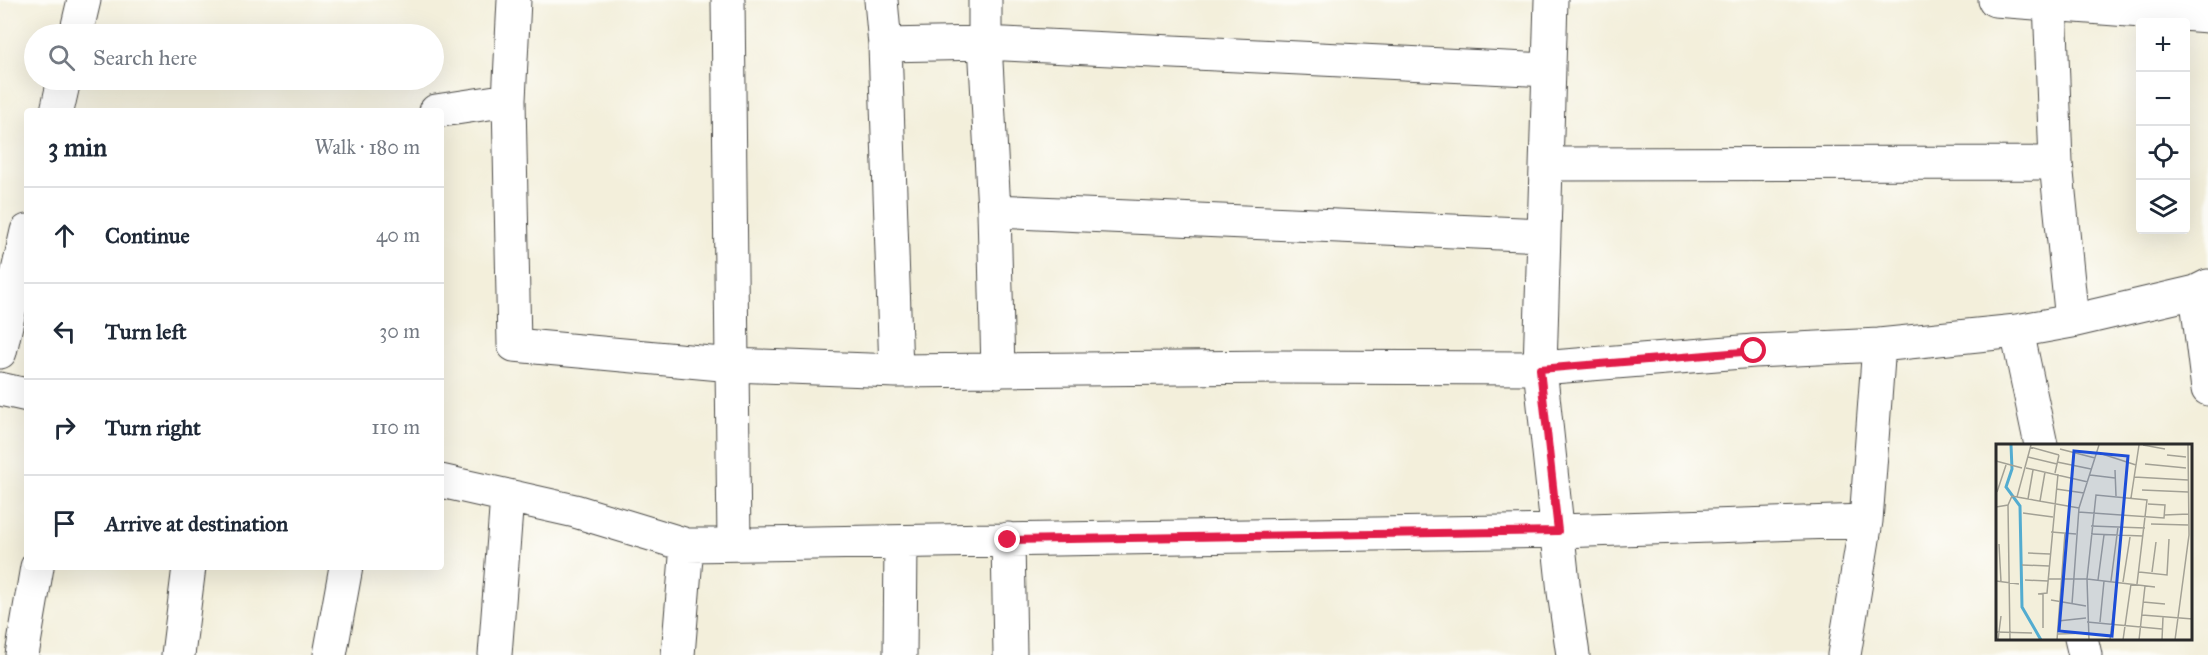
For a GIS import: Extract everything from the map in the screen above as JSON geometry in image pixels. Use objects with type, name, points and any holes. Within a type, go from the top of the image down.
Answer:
[{"type":"street","points":[[78,24],[84,0]]},
{"type":"street","points":[[514,0],[509,100],[514,345],[732,365],[896,371],[1277,367],[1540,369],[1754,351],[1879,345],[2017,331],[2072,321],[2202,289],[2208,389]]},
{"type":"street","points":[[728,0],[734,544]]},
{"type":"street","points":[[881,0],[885,45],[896,371]]},
{"type":"street","points":[[985,0],[998,371]]},
{"type":"street","points":[[1551,0],[1540,369],[1573,655]]},
{"type":"street","points":[[1995,0],[2050,2],[2208,16]]},
{"type":"street","points":[[2050,2],[2056,163],[2072,321]]},
{"type":"street","points":[[885,45],[985,43],[1549,70]]},
{"type":"street","points":[[58,108],[62,90]]},
{"type":"street","points":[[444,110],[509,100]]},
{"type":"street","points":[[1547,164],[2056,163]]},
{"type":"street","points":[[994,211],[1543,235]]},
{"type":"street","points":[[0,352],[24,251]]},
{"type":"street","points":[[2017,331],[2041,444]]},
{"type":"street","points":[[1844,655],[1866,521],[1879,345]]},
{"type":"street","points":[[0,389],[24,394]]},
{"type":"street","points":[[444,483],[575,511],[687,544],[1558,531],[1866,521]]},
{"type":"street","points":[[495,655],[507,497]]},
{"type":"street","points":[[1008,540],[1010,655]]},
{"type":"street","points":[[900,655],[901,542]]},
{"type":"street","points":[[678,655],[687,544]]},
{"type":"street","points":[[22,655],[36,570]]},
{"type":"street","points":[[178,655],[189,570]]},
{"type":"street","points":[[330,655],[345,570]]},
{"type":"street","points":[[2081,640],[2085,655]]},
{"type":"route","points":[[1008,540],[1558,531],[1540,369],[1754,351]]}]
